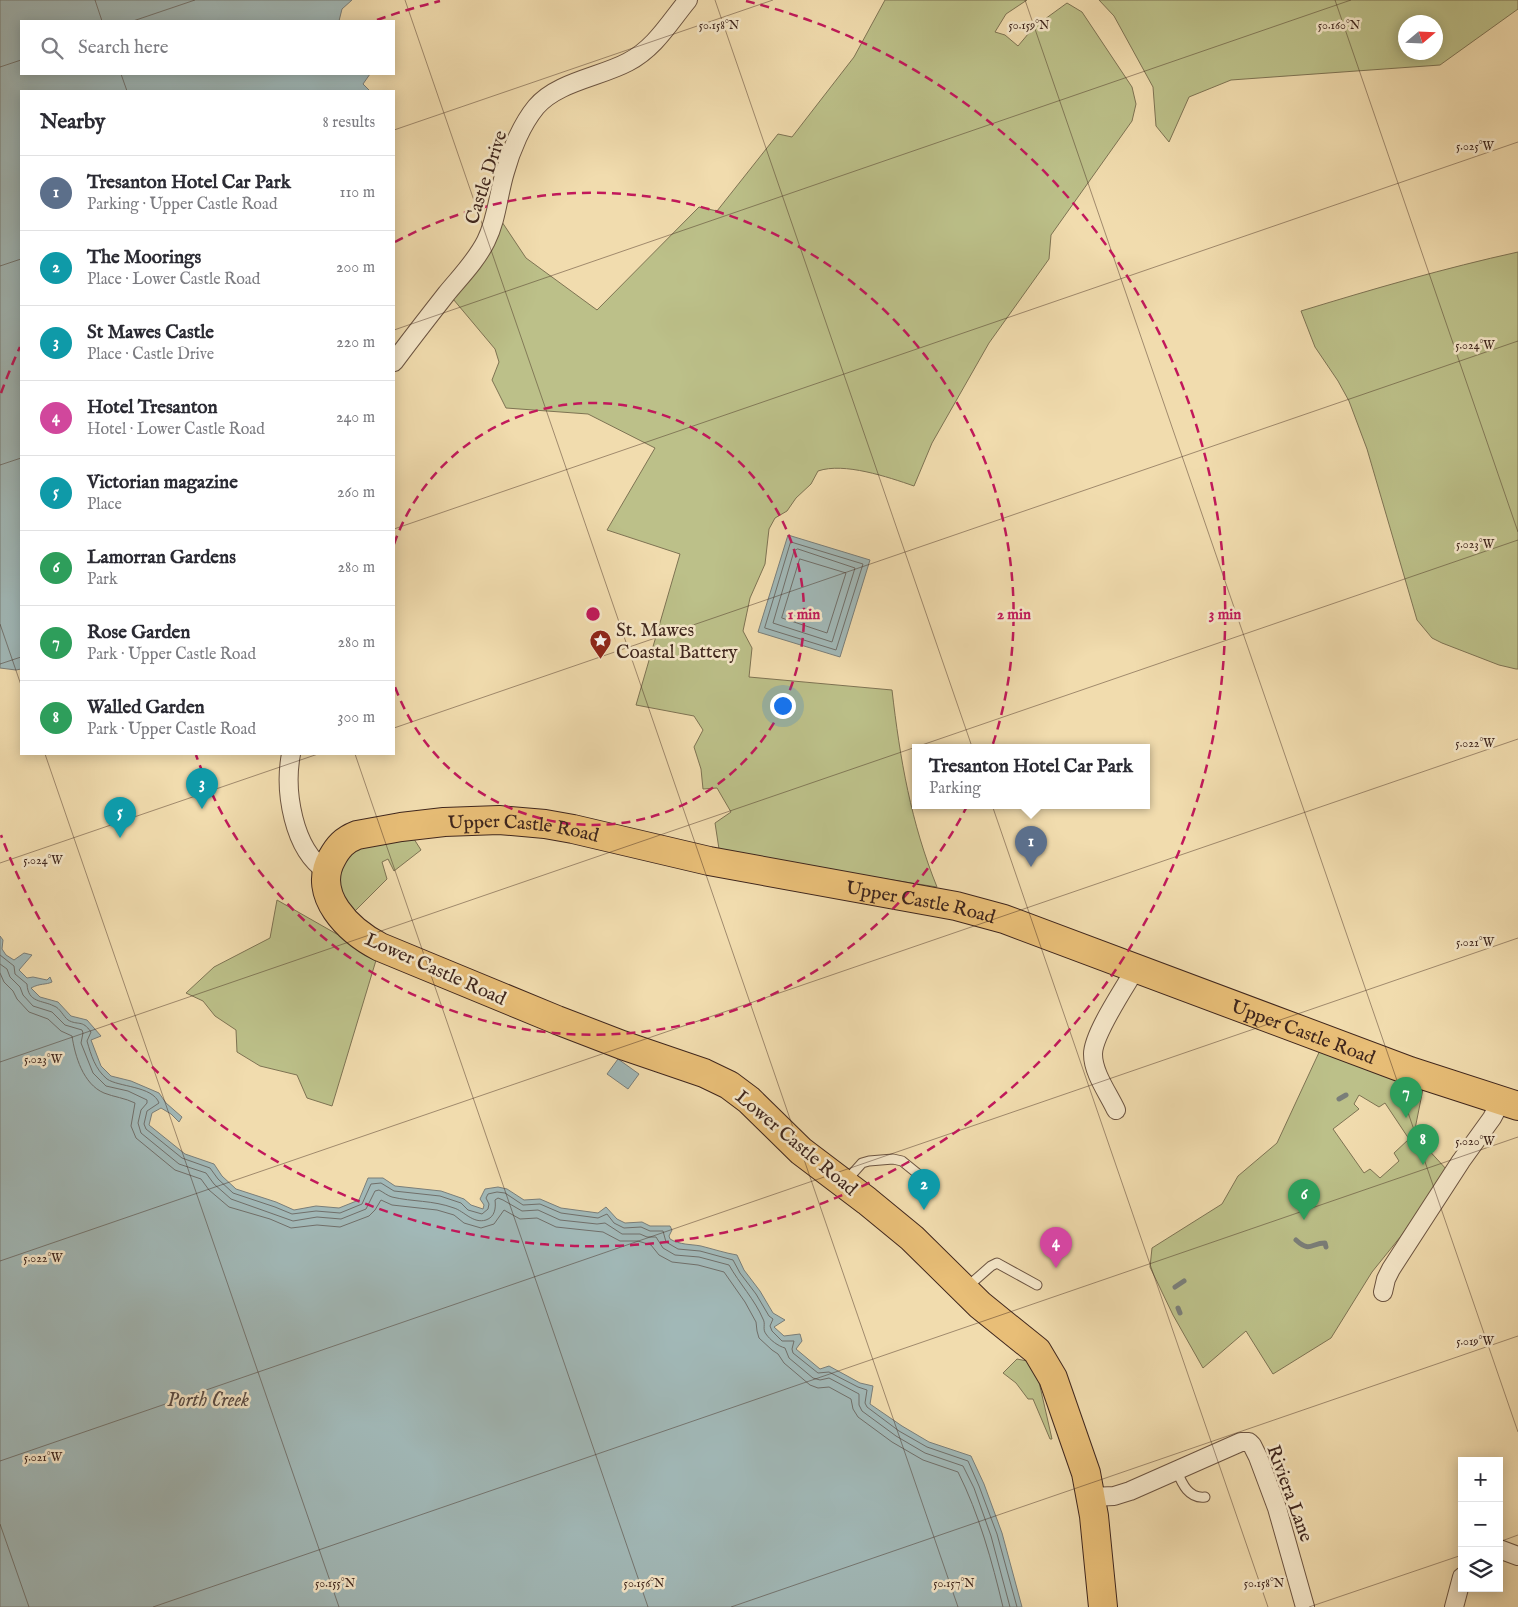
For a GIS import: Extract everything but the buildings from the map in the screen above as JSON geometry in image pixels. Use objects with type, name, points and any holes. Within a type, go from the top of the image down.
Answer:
[{"type":"main road","name":"Upper Castle Road","points":[[326,876],[333,856],[344,842],[367,832],[400,826],[499,820],[545,824],[573,829],[708,861],[928,900],[980,912],[1136,968],[1410,1071],[1510,1104]]},
{"type":"main road","name":"Lower Castle Road","points":[[326,876],[329,897],[340,915],[349,926],[369,941],[557,1020],[718,1079],[749,1100],[802,1151],[912,1238],[987,1310],[1037,1351],[1056,1386],[1076,1443],[1091,1498],[1102,1607]]},
{"type":"street","name":"Castle Drive","points":[[395,361],[470,267],[482,248],[496,213],[511,153],[527,120],[536,108],[552,93],[606,72],[641,54],[664,32],[688,0]]},
{"type":"street","points":[[291,755],[288,787],[294,820],[313,860],[326,876]]},
{"type":"street","points":[[1116,1110],[1096,1068],[1093,1055],[1094,1048],[1109,1014],[1136,968]]},
{"type":"street","points":[[1383,1292],[1391,1269],[1461,1161],[1492,1118],[1510,1104]]},
{"type":"street","name":"Riviera Lane","points":[[1091,1498],[1119,1495],[1241,1442],[1249,1442],[1252,1445],[1277,1508],[1305,1607]]},
{"type":"street","points":[[1503,1550],[1518,1556]]},
{"type":"street","points":[[1454,1607],[1458,1592]]},
{"type":"lane","points":[[843,1184],[862,1163],[869,1161],[898,1160],[923,1178]]},
{"type":"lane","points":[[965,1289],[997,1263],[1037,1285]]},
{"type":"lane","points":[[1177,1471],[1181,1481],[1191,1495],[1200,1498],[1205,1497]]},
{"type":"green space","points":[[885,0],[1027,0],[1006,14],[995,32],[1005,35],[1018,46],[1034,27],[1067,3],[1082,12],[1132,87],[1136,104],[1132,121],[1051,235],[1049,259],[989,343],[932,443],[914,486],[853,469],[840,468],[818,471],[811,484],[796,498],[787,511],[775,518],[769,529],[765,564],[750,598],[743,631],[752,648],[749,677],[892,690],[899,741],[913,815],[937,887],[719,849],[715,823],[731,812],[717,788],[703,789],[701,769],[694,747],[703,730],[694,716],[636,705],[680,554],[607,530],[655,448],[588,414],[506,408],[492,380],[499,362],[495,349],[448,293],[496,213],[526,258],[597,310],[699,207],[717,211],[778,134],[792,137],[854,57]]},
{"type":"green space","points":[[1099,0],[1518,0],[1518,9],[1440,65],[1231,80],[1189,97],[1169,142],[1156,126],[1153,87],[1114,16]]},
{"type":"green space","points":[[1518,252],[1518,669],[1516,669],[1499,665],[1442,643],[1432,638],[1417,620],[1367,449],[1349,401],[1315,347],[1301,311],[1409,279]]},
{"type":"green space","points":[[414,839],[421,850],[394,871],[388,859],[382,862],[387,879],[350,916],[334,879],[354,847]]},
{"type":"green space","points":[[277,900],[377,957],[332,1106],[307,1098],[297,1075],[260,1066],[237,1052],[236,1030],[215,1016],[203,1001],[186,993],[214,967],[270,938]]},
{"type":"green space","points":[[1322,1046],[1424,1084],[1414,1134],[1447,1170],[1401,1236],[1372,1272],[1331,1338],[1273,1374],[1246,1331],[1203,1368],[1173,1315],[1150,1267],[1152,1248],[1222,1204],[1238,1176],[1277,1143]],"holes":[[[1359,1095],[1379,1107],[1385,1103],[1409,1139],[1394,1153],[1399,1161],[1380,1178],[1370,1169],[1364,1173],[1333,1129],[1359,1109],[1354,1104]]]},
{"type":"green space","points":[[1017,1359],[1027,1361],[1039,1382],[1052,1439],[1050,1439],[1033,1399],[1028,1399],[1016,1383],[1003,1373]]},
{"type":"water","points":[[0,0],[352,0],[342,9],[339,20],[20,20],[20,75],[369,75],[363,84],[369,90],[20,90],[20,669],[0,668]]},
{"type":"water","points":[[788,535],[870,560],[840,657],[758,632]]},
{"type":"water","name":"Porth Creek","points":[[0,936],[3,940],[2,949],[6,955],[14,960],[24,953],[32,955],[19,970],[27,978],[33,977],[47,980],[50,977],[52,982],[31,988],[40,997],[58,1002],[71,1016],[87,1020],[101,1036],[91,1040],[101,1066],[111,1076],[131,1081],[159,1093],[166,1103],[182,1117],[179,1122],[161,1108],[152,1113],[149,1125],[185,1154],[214,1164],[222,1176],[236,1189],[294,1210],[316,1206],[339,1208],[359,1200],[368,1178],[383,1178],[395,1186],[441,1191],[464,1199],[471,1205],[483,1209],[484,1205],[480,1199],[485,1189],[498,1187],[507,1189],[524,1200],[540,1199],[561,1208],[598,1213],[606,1207],[617,1219],[625,1223],[642,1222],[650,1226],[670,1226],[672,1230],[669,1236],[670,1239],[737,1255],[744,1270],[760,1291],[773,1313],[785,1320],[774,1327],[784,1336],[800,1334],[802,1341],[796,1349],[820,1369],[829,1366],[860,1383],[873,1386],[870,1404],[902,1426],[929,1442],[971,1456],[984,1484],[1002,1533],[1022,1607],[0,1607]]},
{"type":"water","points":[[618,1059],[639,1074],[628,1089],[607,1074]]},
{"type":"waterway","points":[[1339,1099],[1346,1095]]},
{"type":"waterway","points":[[1296,1240],[1308,1247],[1320,1243],[1325,1243],[1326,1247]]},
{"type":"waterway","points":[[1175,1287],[1184,1281]]},
{"type":"waterway","points":[[1178,1308],[1180,1313]]},
{"type":"place","name":"St. Mawes Coastal Battery","points":[[600,659]]},
{"type":"place","name":"St Mawes Castle","points":[[202,809]]},
{"type":"place","name":"Victorian magazine","points":[[120,838]]},
{"type":"place","name":"Tresanton Hotel Car Park","points":[[1031,867]]},
{"type":"place","name":"Rose Garden","points":[[1406,1118]]},
{"type":"place","name":"Walled Garden","points":[[1423,1165]]},
{"type":"place","name":"The Moorings","points":[[924,1210]]},
{"type":"place","name":"Lamorran Gardens","points":[[1304,1220]]},
{"type":"place","name":"Hotel Tresanton","points":[[1056,1268]]}]
